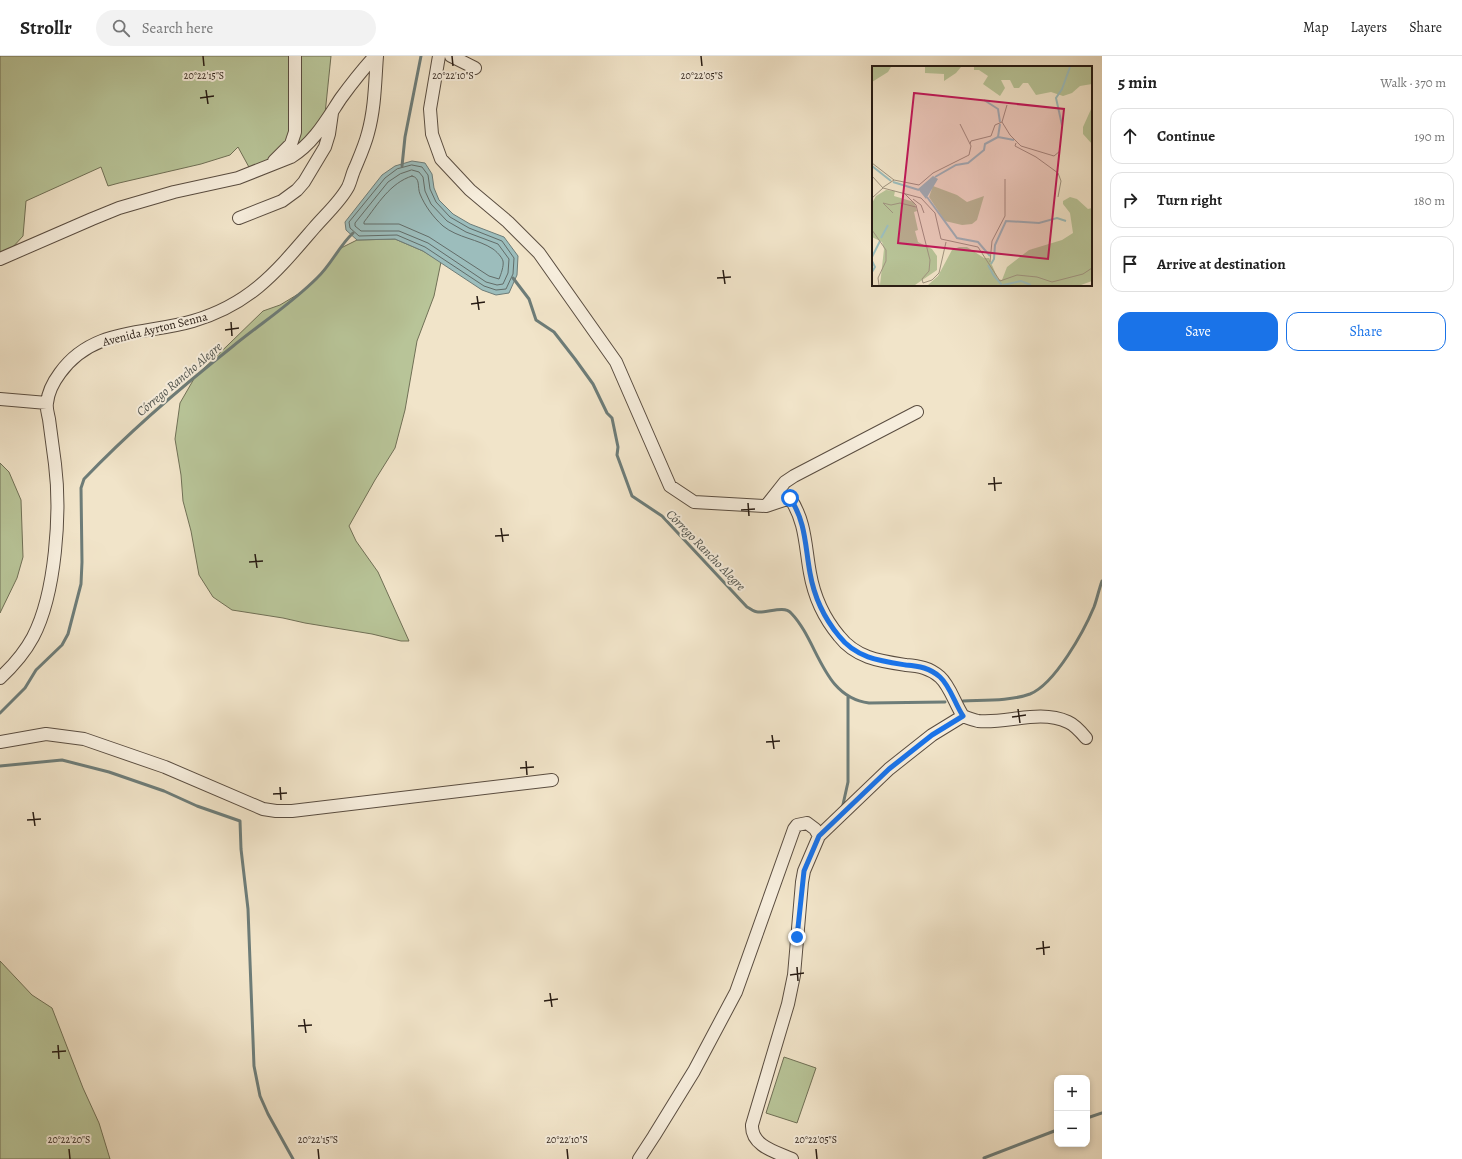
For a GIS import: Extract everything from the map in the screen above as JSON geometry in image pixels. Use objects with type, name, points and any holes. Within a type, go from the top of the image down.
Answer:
[{"type":"street","points":[[270,164],[291,144],[295,132],[295,56]]},
{"type":"street","points":[[0,259],[38,241],[119,208],[174,192],[238,178],[299,152],[311,141],[361,72],[376,56]]},
{"type":"street","name":"Avenida Ayrton Senna","points":[[0,678],[13,666],[33,636],[44,607],[51,579],[56,541],[57,493],[47,404],[55,379],[75,356],[102,340],[135,332],[192,322],[218,312],[244,299],[274,274],[335,204],[347,188],[368,133],[373,114],[376,56]]},
{"type":"street","points":[[439,56],[430,109],[432,134],[441,159],[470,190],[508,222],[539,253],[607,349],[616,362],[670,486],[694,502],[766,506],[790,498],[802,521],[814,591],[821,608],[839,637],[850,648],[862,656],[876,661],[922,667],[932,671],[941,677],[963,716],[976,721],[992,721],[1038,716],[1056,718],[1068,722],[1086,738]]},
{"type":"street","points":[[451,56],[475,68]]},
{"type":"street","points":[[239,218],[282,201],[297,190],[304,182],[325,147],[330,134],[332,111]]},
{"type":"street","points":[[0,399],[47,404]]},
{"type":"street","points":[[766,506],[785,482],[794,476],[917,412]]},
{"type":"street","points":[[792,1159],[770,1150],[757,1141],[752,1131],[752,1125],[788,1004],[794,975],[804,871],[819,836],[889,769],[932,735],[963,716]]},
{"type":"street","points":[[0,742],[46,734],[84,739],[165,767],[264,809],[276,811],[292,811],[552,780]]},
{"type":"street","points":[[639,1159],[694,1071],[736,992],[794,829],[797,825],[807,823],[815,829],[819,836]]},
{"type":"green space","points":[[0,56],[331,56],[325,114],[313,138],[250,169],[238,147],[230,155],[201,164],[108,186],[101,167],[26,201],[23,236],[0,261]]},
{"type":"green space","points":[[395,239],[423,251],[441,262],[434,296],[417,341],[405,410],[395,448],[349,526],[356,541],[378,572],[409,641],[401,641],[372,634],[232,610],[213,597],[199,575],[191,531],[183,501],[181,475],[175,439],[180,403],[195,377],[263,311],[280,305],[300,293],[316,280],[341,248],[357,240]]},
{"type":"green space","points":[[0,463],[9,472],[21,500],[23,557],[17,578],[0,613]]},
{"type":"green space","points":[[0,961],[32,995],[52,1008],[83,1088],[99,1123],[110,1159],[0,1159]]},
{"type":"green space","points":[[784,1057],[816,1068],[797,1123],[766,1113]]},
{"type":"water","points":[[412,161],[425,163],[432,174],[434,188],[439,200],[453,214],[470,224],[504,237],[518,256],[517,275],[509,293],[496,295],[482,290],[423,251],[395,239],[357,240],[346,230],[345,222],[382,175],[395,166]]},
{"type":"waterway","points":[[402,166],[405,137],[421,56]]},
{"type":"waterway","name":"Córrego Rancho Alegre","points":[[0,713],[25,688],[36,670],[62,645],[68,634],[81,584],[81,488],[84,479],[119,444],[174,394],[307,287],[322,273],[353,233]]},
{"type":"waterway","name":"Córrego Rancho Alegre","points":[[513,278],[529,299],[536,320],[554,332],[575,359],[593,384],[607,413],[612,418],[618,447],[617,455],[632,496],[662,516],[747,607],[757,612],[780,609],[791,613],[808,638],[831,680],[853,699],[869,703],[945,702]]},
{"type":"waterway","name":"Córrego Rancho Alegre","points":[[963,701],[1014,698],[1030,694],[1040,688],[1049,680],[1068,656],[1094,607],[1102,581]]},
{"type":"waterway","points":[[842,809],[848,782],[848,697]]},
{"type":"waterway","points":[[0,766],[62,760],[109,772],[164,791],[197,806],[240,821],[241,849],[248,909],[254,1066],[260,1096],[268,1114],[293,1159]]},
{"type":"waterway","points":[[1090,1117],[1102,1113]]},
{"type":"waterway","points":[[984,1158],[1054,1131]]},
{"type":"route","points":[[790,498],[802,521],[814,591],[821,608],[839,637],[850,648],[862,656],[876,661],[922,667],[932,671],[941,677],[963,716],[932,735],[909,752],[873,783],[819,836],[804,871],[797,937]]}]
